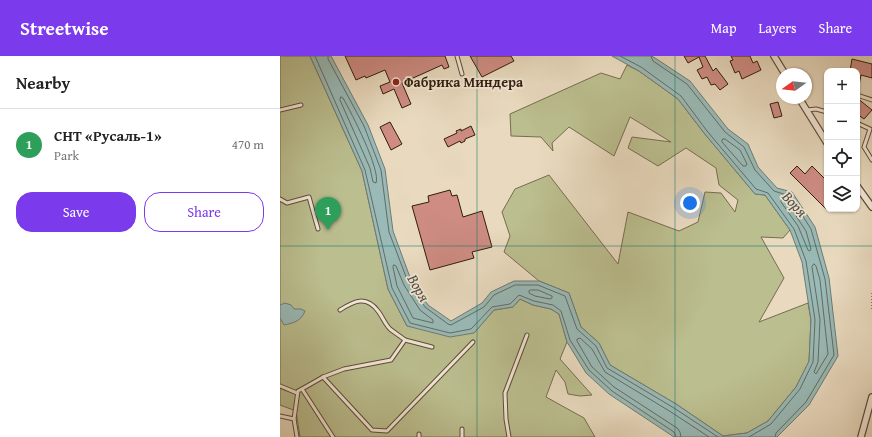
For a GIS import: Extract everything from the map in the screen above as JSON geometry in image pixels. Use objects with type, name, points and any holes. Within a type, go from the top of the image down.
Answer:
[{"type":"street","points":[[774,56],[781,68]]},
{"type":"street","points":[[802,104],[825,140]]},
{"type":"street","points":[[860,190],[872,207]]},
{"type":"street","points":[[861,437],[872,397]]},
{"type":"lane","points":[[457,56],[462,74]]},
{"type":"lane","points":[[860,96],[872,100]]},
{"type":"lane","points":[[280,110],[301,105]]},
{"type":"lane","points":[[806,110],[816,109],[824,111]]},
{"type":"lane","points":[[860,125],[870,129],[864,147],[872,160]]},
{"type":"lane","points":[[280,199],[287,203],[309,197],[318,229]]},
{"type":"lane","points":[[340,310],[350,303],[359,300],[367,302],[377,309],[389,328],[405,340],[432,346]]},
{"type":"lane","points":[[509,437],[506,419],[505,393],[526,335]]},
{"type":"lane","points":[[297,437],[294,419],[298,391],[323,377],[344,369],[391,360],[405,340]]},
{"type":"lane","points":[[323,377],[372,430],[387,431],[473,342]]},
{"type":"lane","points":[[280,386],[297,393]]},
{"type":"lane","points":[[302,389],[333,437]]},
{"type":"lane","points":[[280,416],[294,419]]},
{"type":"lane","points":[[462,429],[462,437]]},
{"type":"path","points":[[872,293],[872,310]]},
{"type":"green space","points":[[280,56],[310,56],[362,171],[388,289],[407,326],[474,333],[494,310],[513,307],[520,299],[533,305],[551,309],[559,314],[567,342],[560,359],[592,395],[580,396],[568,394],[565,382],[556,370],[546,397],[584,418],[595,437],[300,437],[296,411],[280,405]]},
{"type":"green space","points":[[627,65],[639,71],[678,99],[704,133],[755,194],[765,195],[790,230],[783,238],[761,237],[784,278],[759,322],[808,303],[811,320],[809,362],[796,387],[768,421],[747,433],[723,436],[676,404],[610,365],[599,343],[581,327],[569,293],[539,281],[504,252],[510,236],[502,212],[515,189],[549,175],[618,264],[628,212],[679,231],[698,222],[705,192],[721,193],[735,212],[738,200],[719,185],[716,168],[686,148],[658,166],[628,148],[632,137],[671,142],[630,117],[614,156],[569,127],[552,143],[553,151],[541,137],[511,136],[510,114],[601,73],[620,79]]},
{"type":"water","name":"Воря","points":[[310,56],[331,56],[368,125],[385,169],[393,231],[411,280],[428,305],[451,321],[482,303],[491,292],[514,281],[539,281],[569,293],[581,327],[599,343],[610,365],[676,404],[723,436],[747,433],[768,421],[796,387],[809,361],[811,320],[802,262],[790,230],[765,195],[755,194],[704,133],[678,99],[639,71],[612,56],[652,56],[690,81],[728,129],[748,144],[758,167],[777,188],[792,192],[815,227],[829,278],[838,356],[809,405],[777,437],[674,437],[609,394],[586,373],[567,342],[559,314],[551,309],[533,305],[520,299],[513,307],[494,310],[474,333],[450,337],[407,326],[388,289],[362,171]]},
{"type":"water","points":[[285,303],[291,305],[294,309],[301,309],[305,311],[297,321],[284,325],[280,318],[280,305]]},
{"type":"building","name":"Фабрика Миндера","points":[[345,56],[445,56],[449,67],[444,69],[442,65],[402,83],[411,104],[402,108],[394,89],[383,94],[380,86],[390,82],[385,70],[366,78],[365,76],[356,80]]},
{"type":"building","points":[[470,56],[511,56],[514,61],[482,77]]},
{"type":"building","points":[[684,56],[705,56],[713,71],[716,68],[728,84],[720,90],[715,84],[711,85],[707,77],[702,79],[697,70],[703,67],[699,57],[688,63]]},
{"type":"building","points":[[731,56],[750,56],[753,63],[757,61],[761,70],[742,79],[739,71],[735,73],[730,61],[733,60]]},
{"type":"building","points":[[852,59],[872,64],[872,78],[861,75],[860,80],[860,68],[850,68]]},
{"type":"building","points":[[860,100],[872,110],[864,119],[860,116]]},
{"type":"building","points":[[776,102],[776,104],[779,104],[782,116],[774,118],[770,104]]},
{"type":"building","points":[[390,122],[402,144],[391,150],[380,127]]},
{"type":"building","points":[[471,126],[475,135],[465,139],[465,141],[461,143],[460,141],[448,147],[444,139],[457,133],[456,131],[461,129],[461,131]]},
{"type":"building","points":[[797,166],[805,174],[812,166],[824,178],[824,207],[790,173]]},
{"type":"building","points":[[450,190],[452,196],[457,195],[463,217],[482,211],[492,247],[472,252],[474,258],[430,270],[412,206],[429,202],[428,196]]},
{"type":"place","name":"Фабрика Миндера","points":[[396,82]]},
{"type":"place","name":"СНТ «Русаль-1»","points":[[328,230]]}]
